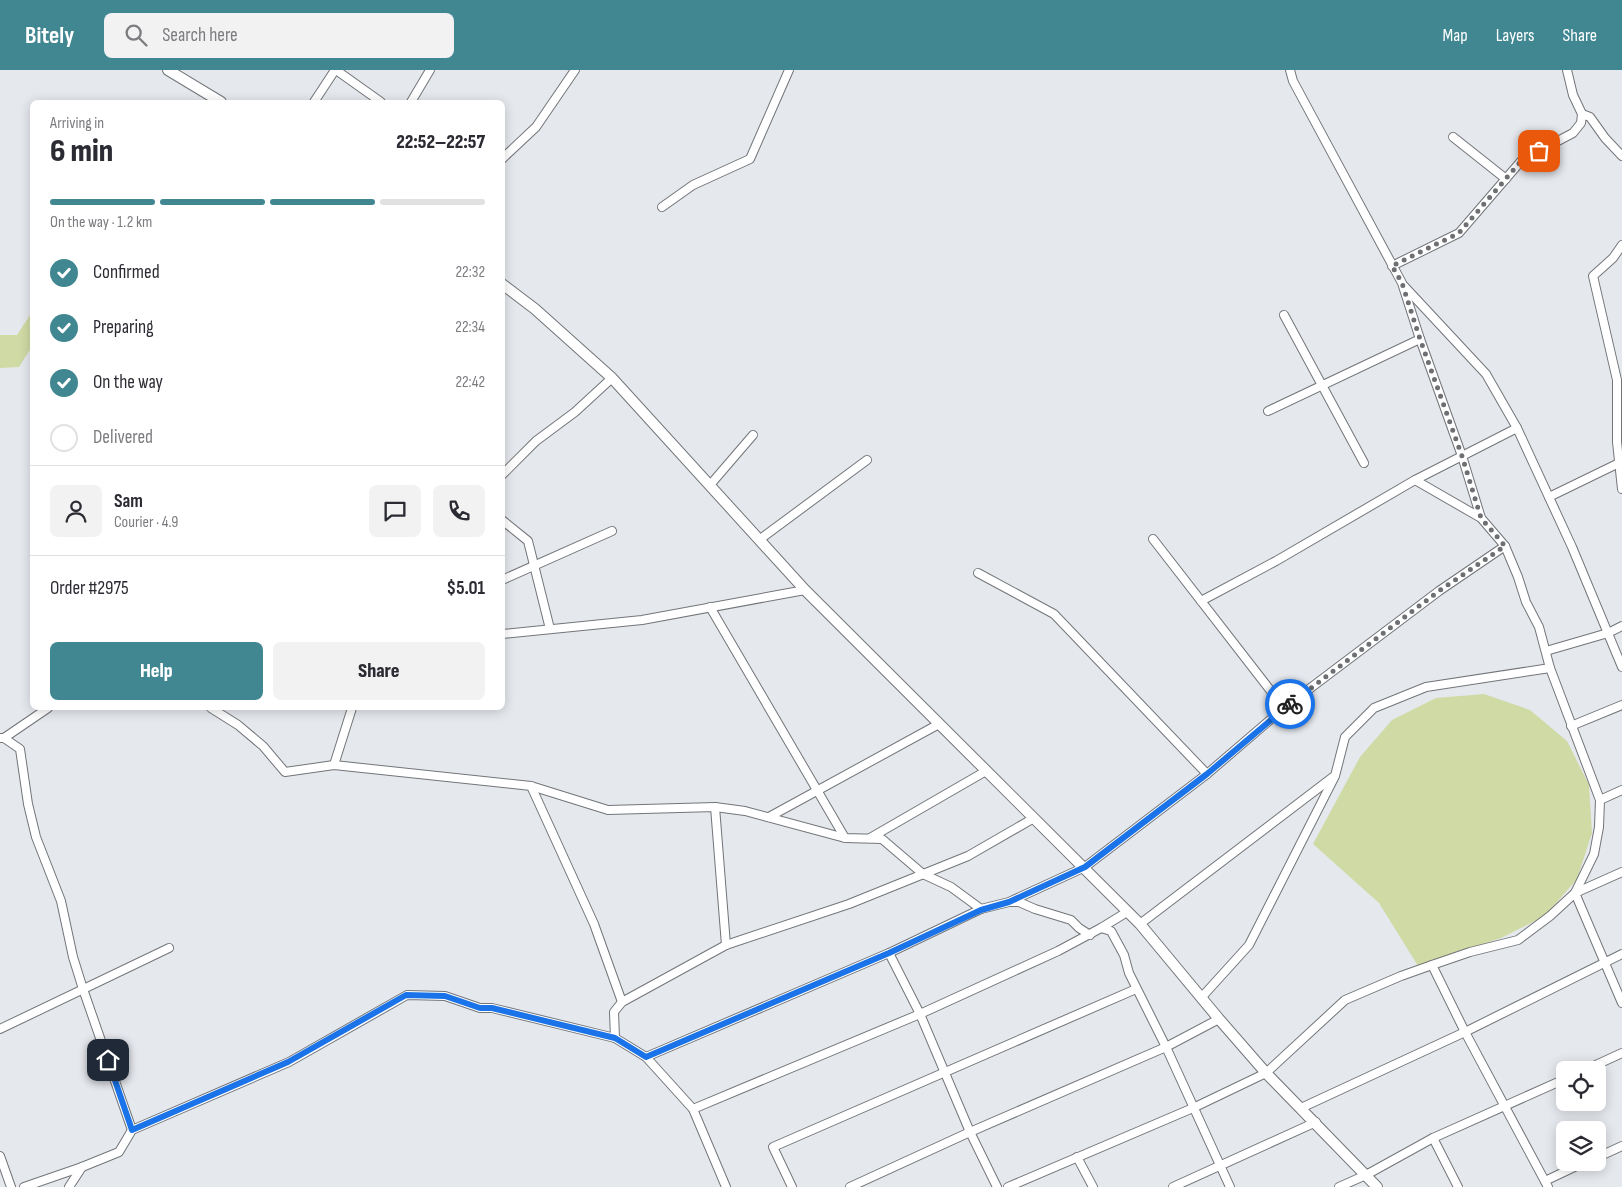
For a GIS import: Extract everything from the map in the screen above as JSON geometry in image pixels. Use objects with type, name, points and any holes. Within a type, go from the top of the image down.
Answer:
[{"type":"street","points":[[168,70],[218,100]]},
{"type":"street","points":[[315,100],[336,70],[377,100]]},
{"type":"street","points":[[412,100],[430,70]]},
{"type":"street","points":[[505,156],[536,127],[575,70]]},
{"type":"street","points":[[662,207],[693,185],[750,159],[789,70]]},
{"type":"street","points":[[1290,70],[1293,81],[1402,283],[1486,374],[1517,428],[1572,547],[1622,666]]},
{"type":"street","points":[[1392,266],[1459,233],[1522,160],[1573,133],[1581,123],[1582,114],[1573,95],[1567,70]]},
{"type":"street","points":[[1582,114],[1590,117],[1605,138],[1622,156]]},
{"type":"street","points":[[1453,137],[1506,179]]},
{"type":"street","points":[[1622,245],[1613,258],[1593,276],[1616,380],[1617,442],[1622,489]]},
{"type":"street","points":[[1402,283],[1462,456],[1481,518]]},
{"type":"street","points":[[505,286],[535,309],[612,378],[805,590],[1085,867],[1140,924],[1266,1073],[1316,1122],[1377,1187]]},
{"type":"street","points":[[1284,315],[1364,464]]},
{"type":"street","points":[[1268,411],[1420,339]]},
{"type":"street","points":[[505,472],[536,441],[575,412],[612,378]]},
{"type":"street","points":[[1201,601],[1276,561],[1415,480],[1517,428]]},
{"type":"street","points":[[710,485],[754,435]]},
{"type":"street","points":[[759,540],[867,460]]},
{"type":"street","points":[[1549,497],[1619,463]]},
{"type":"street","points":[[1415,480],[1481,518],[1505,546],[1526,602],[1539,627],[1550,668],[1600,800],[1599,827],[1594,854],[1575,893],[1622,1003]]},
{"type":"street","points":[[505,522],[528,541],[550,629]]},
{"type":"street","points":[[505,579],[612,531]]},
{"type":"street","points":[[1153,539],[1284,708]]},
{"type":"street","points":[[646,1057],[889,953],[981,910],[1009,902],[1085,867],[1207,774],[1284,708],[1439,591],[1505,546]]},
{"type":"street","points":[[978,573],[1054,614],[1207,774]]},
{"type":"street","points":[[505,634],[642,620],[805,590]]},
{"type":"street","points":[[710,607],[845,838]]},
{"type":"street","points":[[1546,651],[1608,633],[1622,626]]},
{"type":"street","points":[[1201,998],[1249,945],[1335,776],[1345,738],[1374,708],[1426,687],[1550,668]]},
{"type":"street","points":[[1572,726],[1622,705]]},
{"type":"street","points":[[45,710],[2,738],[20,749],[28,804],[36,837],[61,901],[83,989],[132,1130]]},
{"type":"street","points":[[214,710],[238,725],[263,746],[285,772],[334,765],[531,786],[608,810],[716,808],[745,810],[845,838],[882,839],[923,874],[951,887],[981,910]]},
{"type":"street","points":[[334,765],[351,710]]},
{"type":"street","points":[[769,817],[939,724]]},
{"type":"street","points":[[868,838],[986,771]]},
{"type":"street","points":[[1140,924],[1335,776]]},
{"type":"street","points":[[531,786],[594,924],[622,1002]]},
{"type":"street","points":[[1600,800],[1622,790]]},
{"type":"street","points":[[716,808],[726,946]]},
{"type":"street","points":[[615,1038],[614,1012],[622,1002],[726,946],[849,904],[968,856],[1034,818]]},
{"type":"street","points":[[1008,1187],[1193,1108],[1266,1073],[1345,1000],[1400,976],[1470,952],[1518,940],[1550,916],[1575,893],[1622,872]]},
{"type":"street","points":[[1009,902],[1020,902],[1035,909],[1071,920],[1090,935]]},
{"type":"street","points":[[693,1109],[920,1014],[1090,935],[1127,912]]},
{"type":"street","points":[[1101,928],[1111,931],[1124,955],[1129,973],[1166,1047],[1230,1187]]},
{"type":"street","points":[[0,1029],[169,948]]},
{"type":"street","points":[[889,953],[920,1014],[970,1132],[997,1187]]},
{"type":"street","points":[[1301,1108],[1465,1032],[1622,954]]},
{"type":"street","points":[[1432,965],[1465,1032],[1546,1184],[1569,1171]]},
{"type":"street","points":[[792,1187],[773,1147],[1136,988]]},
{"type":"street","points":[[24,1187],[119,1152],[132,1130],[288,1062],[406,995],[445,996],[480,1008],[492,1008],[615,1038],[646,1057],[693,1109],[726,1187]]},
{"type":"street","points":[[850,1187],[970,1132],[1166,1047],[1219,1019]]},
{"type":"street","points":[[1605,1061],[1622,1053]]},
{"type":"street","points":[[1339,1187],[1366,1175],[1433,1138],[1556,1083]]},
{"type":"street","points":[[1173,1187],[1316,1122]]},
{"type":"street","points":[[1433,1138],[1458,1187]]},
{"type":"street","points":[[1606,1153],[1622,1146]]},
{"type":"street","points":[[0,1156],[11,1187]]},
{"type":"street","points":[[1077,1157],[1093,1187]]},
{"type":"street","points":[[69,1187],[82,1167]]},
{"type":"green space","points":[[30,315],[30,351],[19,367],[0,368],[0,335],[17,335]]},
{"type":"green space","points":[[1484,694],[1530,710],[1567,741],[1589,785],[1592,833],[1577,879],[1545,916],[1501,938],[1418,966],[1379,903],[1313,844],[1360,757],[1392,720],[1436,698]]},
{"type":"way so far","points":[[1290,704],[1439,591],[1505,546],[1481,518],[1462,456],[1402,283],[1392,266],[1459,233],[1522,160],[1539,151]]},
{"type":"route","points":[[108,1060],[132,1130],[288,1062],[406,995],[445,996],[480,1008],[492,1008],[615,1038],[646,1057],[889,953],[981,910],[1009,902],[1085,867],[1207,774],[1290,704]]}]
